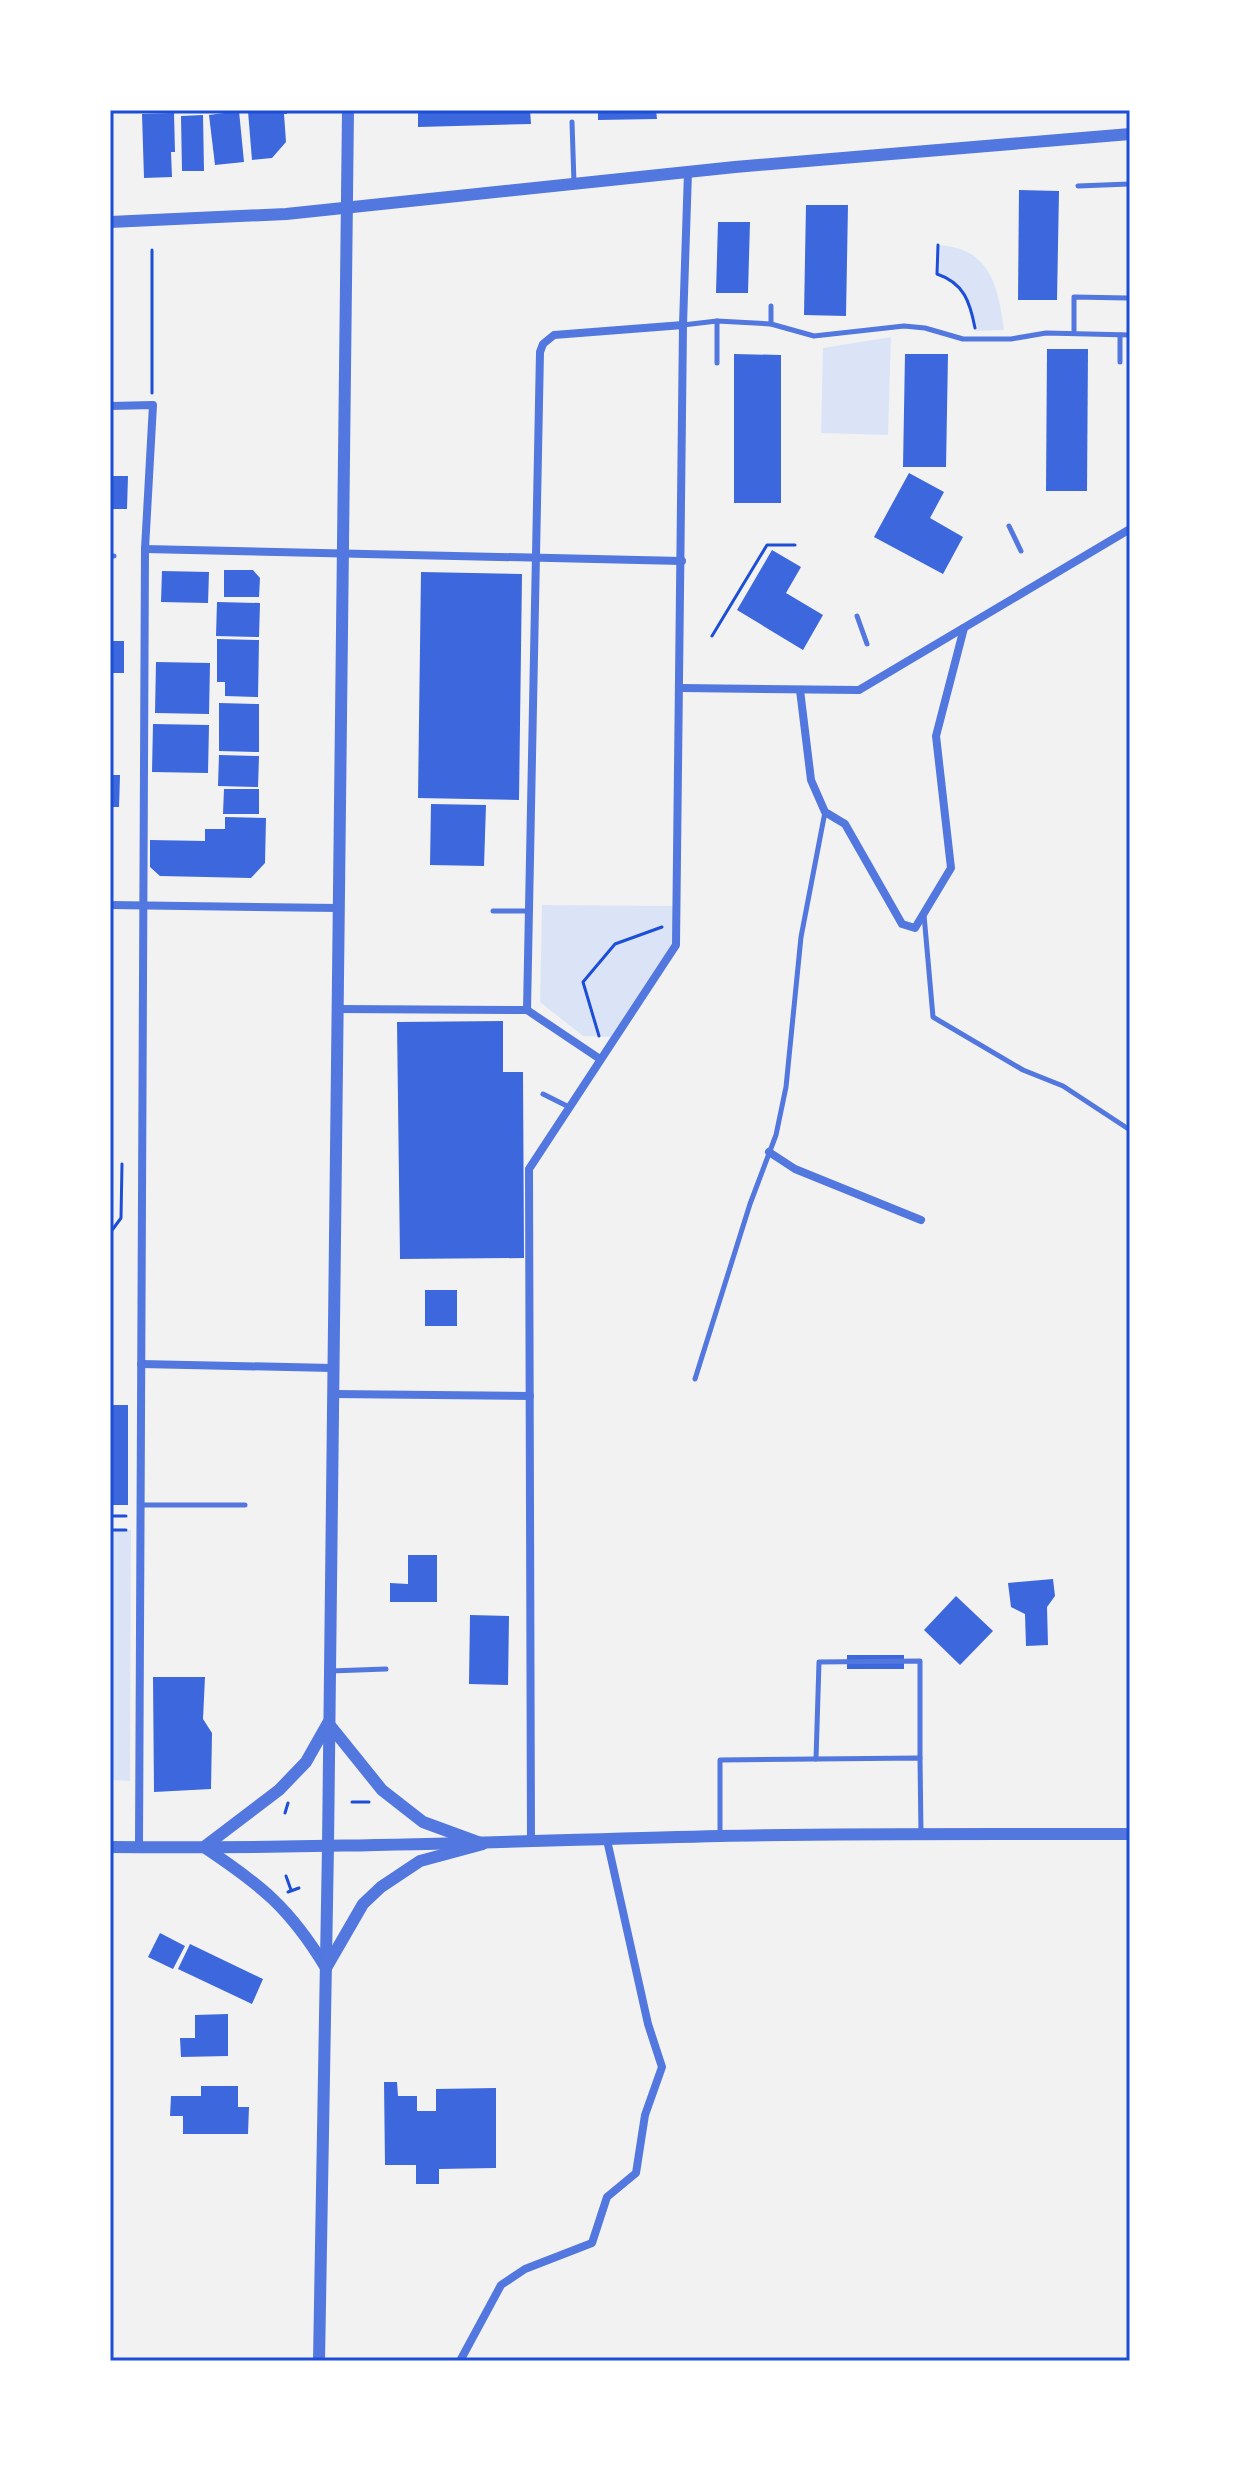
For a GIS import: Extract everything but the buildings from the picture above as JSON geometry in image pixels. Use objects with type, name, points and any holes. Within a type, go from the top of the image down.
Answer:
[{"type":"street","points":[[319,2361],[348,110]]},
{"type":"street","points":[[110,222],[286,214],[688,172],[1130,134]]},
{"type":"street","points":[[531,1843],[529,1169],[676,945],[683,325],[688,172]]},
{"type":"street","points":[[527,1010],[538,559],[539,362],[543,344],[554,335],[566,333],[683,325]]},
{"type":"street","points":[[110,406],[153,405],[145,549],[139,1847]]},
{"type":"street","points":[[681,688],[859,690],[1130,529]]},
{"type":"street","points":[[145,549],[682,561]]},
{"type":"street","points":[[800,690],[811,780],[825,812],[845,824],[902,924],[915,928],[951,868],[936,736],[964,628]]},
{"type":"street","points":[[110,905],[338,908]]},
{"type":"street","points":[[337,1009],[527,1010],[600,1059]]},
{"type":"street","points":[[769,1152],[795,1169],[921,1220]]},
{"type":"street","points":[[141,1364],[332,1368]]},
{"type":"street","points":[[332,1394],[530,1396]]},
{"type":"street","points":[[328,1723],[382,1790],[423,1822],[483,1844]]},
{"type":"street","points":[[204,1847],[279,1790],[306,1762],[328,1723]]},
{"type":"street","points":[[110,1847],[483,1844],[720,1836],[1130,1834]]},
{"type":"street","points":[[460,2361],[501,2285],[525,2269],[592,2243],[607,2197],[636,2173],[645,2115],[662,2067],[645,2011],[607,1840]]},
{"type":"street","points":[[326,1968],[363,1904],[381,1887],[420,1861],[483,1844]]},
{"type":"street","points":[[204,1847],[254,1880],[277,1901],[307,1937],[326,1968]]},
{"type":"lane","points":[[572,122],[574,184]]},
{"type":"lane","points":[[1078,186],[1129,184]]},
{"type":"lane","points":[[1074,333],[1074,297],[1127,298]]},
{"type":"lane","points":[[771,306],[771,324]]},
{"type":"lane","points":[[683,325],[717,321],[771,324],[814,336],[904,326],[963,339],[1011,339],[1046,333],[1130,335]]},
{"type":"lane","points":[[717,321],[717,363]]},
{"type":"lane","points":[[1120,335],[1120,362]]},
{"type":"lane","points":[[1009,526],[1021,551]]},
{"type":"lane","points":[[857,616],[867,644]]},
{"type":"lane","points":[[695,1379],[750,1204],[776,1135],[786,1087],[801,937],[825,812]]},
{"type":"lane","points":[[493,911],[529,911]]},
{"type":"lane","points":[[924,914],[933,1017],[1023,1070],[1063,1086],[1130,1130]]},
{"type":"lane","points":[[543,1094],[569,1107]]},
{"type":"lane","points":[[140,1505],[245,1505]]},
{"type":"lane","points":[[816,1759],[819,1662],[920,1661],[922,1834]]},
{"type":"lane","points":[[329,1671],[386,1669]]},
{"type":"lane","points":[[720,1836],[720,1760],[920,1758]]},
{"type":"path","points":[[938,245],[937,274],[958,285],[967,295],[976,331]]},
{"type":"path","points":[[152,250],[153,405]]},
{"type":"path","points":[[712,636],[767,545],[795,545]]},
{"type":"path","points":[[599,1037],[583,982],[615,944],[677,922]]},
{"type":"path","points":[[110,1233],[121,1218],[122,1164]]},
{"type":"path","points":[[110,1516],[131,1516]]},
{"type":"path","points":[[110,1530],[131,1530]]},
{"type":"path","points":[[285,1813],[288,1799]]},
{"type":"path","points":[[352,1802],[377,1802]]},
{"type":"path","points":[[286,1876],[291,1890]]},
{"type":"path","points":[[284,1894],[299,1888]]},
{"type":"shaded area","points":[[938,245],[956,248],[980,261],[994,284],[1004,330],[976,331],[966,296],[937,274]]},
{"type":"shaded area","points":[[891,337],[888,435],[821,433],[823,348]]},
{"type":"shaded area","points":[[542,905],[677,906],[676,945],[615,1037],[583,1036],[540,1002]]},
{"type":"shaded area","points":[[110,1530],[131,1530],[130,1781],[110,1780]]}]
